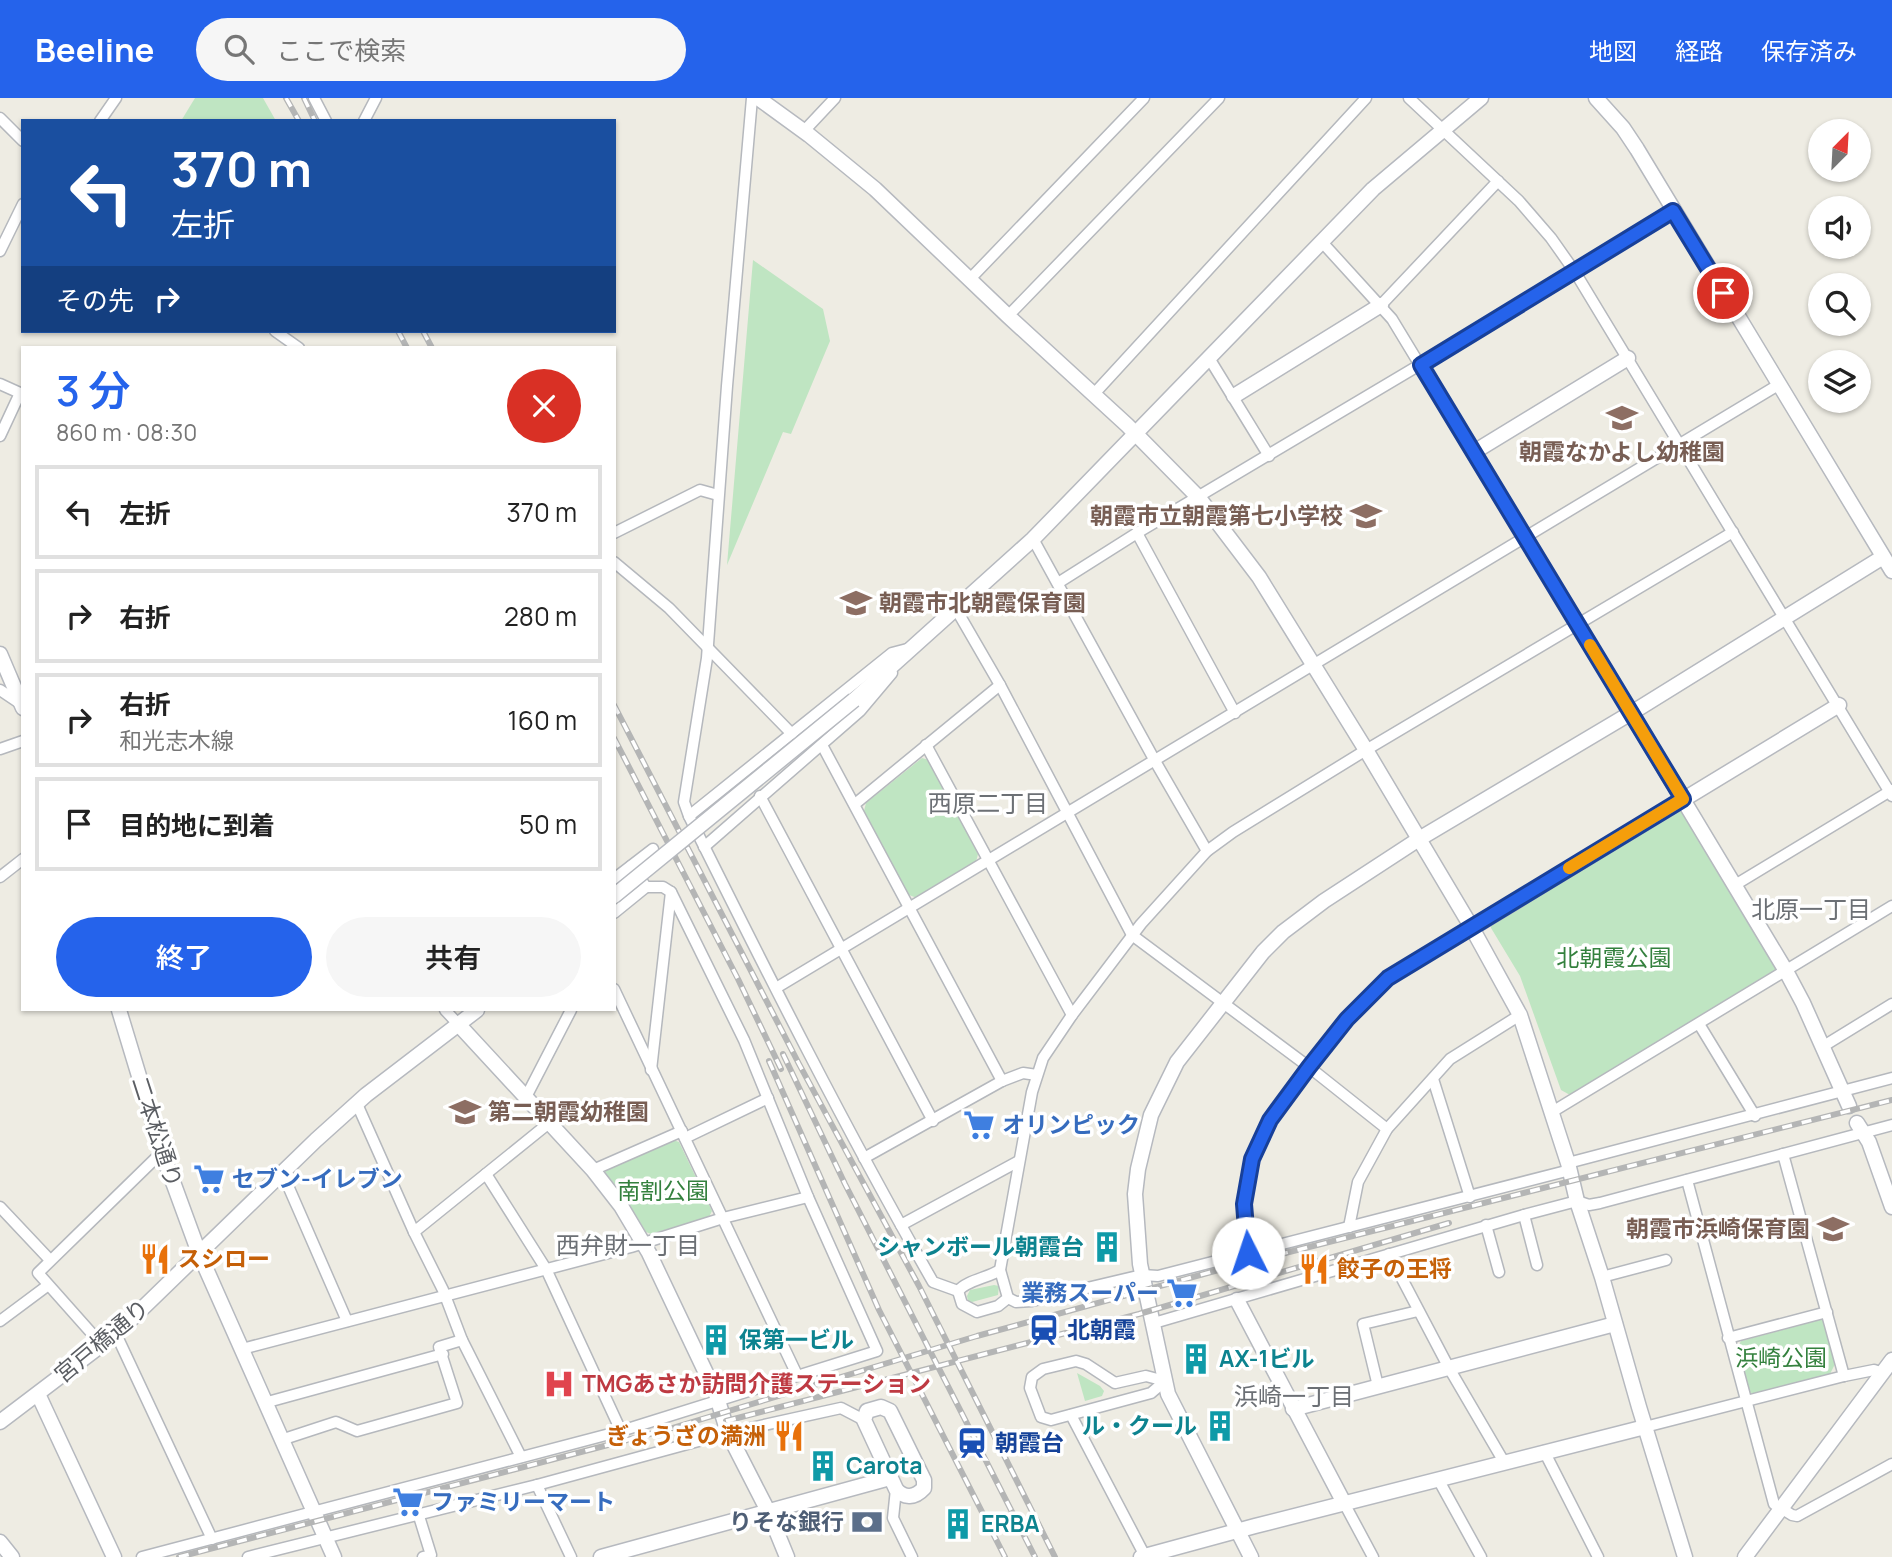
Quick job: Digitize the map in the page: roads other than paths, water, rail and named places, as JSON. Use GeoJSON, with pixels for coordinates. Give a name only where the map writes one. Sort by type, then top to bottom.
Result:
{"type":"FeatureCollection","features":[{"type":"Feature","properties":{"kind":"street"},"geometry":{"type":"LineString","coordinates":[[101,119],[116,98]]}},
{"type":"Feature","properties":{"kind":"street"},"geometry":{"type":"LineString","coordinates":[[314,98],[325,119]]}},
{"type":"Feature","properties":{"kind":"street"},"geometry":{"type":"LineString","coordinates":[[365,119],[376,98]]}},
{"type":"Feature","properties":{"kind":"street"},"geometry":{"type":"LineString","coordinates":[[752,98],[718,495],[708,646],[684,802],[688,816],[776,988],[901,1225],[933,1282],[958,1291]]}},
{"type":"Feature","properties":{"kind":"street"},"geometry":{"type":"LineString","coordinates":[[758,98],[804,131],[875,189],[1137,434],[1199,498],[1259,577],[1366,750],[1472,928],[1520,1015],[1569,1166],[1577,1201],[1602,1276],[1685,1557]]}},
{"type":"Feature","properties":{"kind":"street"},"geometry":{"type":"LineString","coordinates":[[804,131],[835,98]]}},
{"type":"Feature","properties":{"kind":"street"},"geometry":{"type":"LineString","coordinates":[[970,278],[1144,98]]}},
{"type":"Feature","properties":{"kind":"street"},"geometry":{"type":"LineString","coordinates":[[1008,316],[1219,98]]}},
{"type":"Feature","properties":{"kind":"street"},"geometry":{"type":"LineString","coordinates":[[1093,395],[1366,98]]}},
{"type":"Feature","properties":{"kind":"street"},"geometry":{"type":"LineString","coordinates":[[1409,98],[1519,201],[1551,238],[1575,272],[1891,793],[1735,885]]}},
{"type":"Feature","properties":{"kind":"street"},"geometry":{"type":"LineString","coordinates":[[616,894],[853,701],[1033,539],[1373,189],[1481,98]]}},
{"type":"Feature","properties":{"kind":"street"},"geometry":{"type":"LineString","coordinates":[[1596,98],[1623,128],[1892,571]]}},
{"type":"Feature","properties":{"kind":"street"},"geometry":{"type":"LineString","coordinates":[[0,118],[21,139]]}},
{"type":"Feature","properties":{"kind":"street"},"geometry":{"type":"LineString","coordinates":[[1234,396],[1381,305],[1498,181]]}},
{"type":"Feature","properties":{"kind":"street"},"geometry":{"type":"LineString","coordinates":[[0,251],[21,208]]}},
{"type":"Feature","properties":{"kind":"street"},"geometry":{"type":"LineString","coordinates":[[1058,583],[1673,211]]}},
{"type":"Feature","properties":{"kind":"street"},"geometry":{"type":"LineString","coordinates":[[1321,241],[1381,305],[1421,365],[1786,971],[1849,1106]]}},
{"type":"Feature","properties":{"kind":"street"},"geometry":{"type":"LineString","coordinates":[[278,333],[296,346]]}},
{"type":"Feature","properties":{"kind":"street"},"geometry":{"type":"LineString","coordinates":[[1209,358],[1269,456]]}},
{"type":"Feature","properties":{"kind":"street"},"geometry":{"type":"LineString","coordinates":[[1474,452],[1628,358]]}},
{"type":"Feature","properties":{"kind":"street"},"geometry":{"type":"LineString","coordinates":[[0,384],[20,393],[0,436]]}},
{"type":"Feature","properties":{"kind":"street"},"geometry":{"type":"LineString","coordinates":[[776,988],[1778,385]]}},
{"type":"Feature","properties":{"kind":"street"},"geometry":{"type":"LineString","coordinates":[[616,532],[700,490],[718,495]]}},
{"type":"Feature","properties":{"kind":"street"},"geometry":{"type":"LineString","coordinates":[[1008,1298],[1000,1270],[1019,1161],[1037,1074],[1043,1058],[1132,935],[1166,894],[1207,851],[1233,832],[1733,532]]}},
{"type":"Feature","properties":{"kind":"street"},"geometry":{"type":"LineString","coordinates":[[1137,533],[1235,713]]}},
{"type":"Feature","properties":{"kind":"street"},"geometry":{"type":"LineString","coordinates":[[1033,539],[1207,851]]}},
{"type":"Feature","properties":{"kind":"street"},"geometry":{"type":"LineString","coordinates":[[1251,1557],[1173,1407],[1142,1275],[1135,1194],[1143,1142],[1151,1115],[1177,1062],[1249,968],[1283,932],[1324,901],[1419,839],[1631,713],[1883,556]]}},
{"type":"Feature","properties":{"kind":"street"},"geometry":{"type":"LineString","coordinates":[[616,564],[668,607],[792,734]]}},
{"type":"Feature","properties":{"kind":"street"},"geometry":{"type":"LineString","coordinates":[[956,608],[1000,685],[1132,935],[1309,1067],[1387,1129]]}},
{"type":"Feature","properties":{"kind":"street"},"geometry":{"type":"LineString","coordinates":[[688,816],[892,653],[914,647]]}},
{"type":"Feature","properties":{"kind":"street"},"geometry":{"type":"LineString","coordinates":[[704,847],[860,711],[914,647]]}},
{"type":"Feature","properties":{"kind":"street"},"geometry":{"type":"LineString","coordinates":[[0,654],[21,704]]}},
{"type":"Feature","properties":{"kind":"street"},"geometry":{"type":"LineString","coordinates":[[855,804],[1000,685]]}},
{"type":"Feature","properties":{"kind":"street"},"geometry":{"type":"LineString","coordinates":[[0,690],[21,705]]}},
{"type":"Feature","properties":{"kind":"street"},"geometry":{"type":"LineString","coordinates":[[1248,1253],[1244,1204],[1252,1159],[1270,1120],[1347,1019],[1388,978],[1839,705]]}},
{"type":"Feature","properties":{"kind":"street"},"geometry":{"type":"LineString","coordinates":[[0,750],[21,742]]}},
{"type":"Feature","properties":{"kind":"street"},"geometry":{"type":"LineString","coordinates":[[822,745],[1002,1081]]}},
{"type":"Feature","properties":{"kind":"street"},"geometry":{"type":"LineString","coordinates":[[926,745],[1072,1015]]}},
{"type":"Feature","properties":{"kind":"street"},"geometry":{"type":"LineString","coordinates":[[760,796],[933,1121]]}},
{"type":"Feature","properties":{"kind":"street"},"geometry":{"type":"LineString","coordinates":[[616,877],[653,849]]}},
{"type":"Feature","properties":{"kind":"street"},"geometry":{"type":"LineString","coordinates":[[0,877],[21,861]]}},
{"type":"Feature","properties":{"kind":"street"},"geometry":{"type":"LineString","coordinates":[[631,866],[646,887]]}},
{"type":"Feature","properties":{"kind":"street"},"geometry":{"type":"LineString","coordinates":[[142,1557],[621,1431],[877,1351],[808,1197],[744,1040],[671,892],[663,887],[646,887],[616,911]]}},
{"type":"Feature","properties":{"kind":"street"},"geometry":{"type":"LineString","coordinates":[[651,1070],[671,892]]}},
{"type":"Feature","properties":{"kind":"street"},"geometry":{"type":"LineString","coordinates":[[1552,1112],[1892,906]]}},
{"type":"Feature","properties":{"kind":"street"},"geometry":{"type":"LineString","coordinates":[[616,993],[797,1375]]}},
{"type":"Feature","properties":{"kind":"street"},"geometry":{"type":"LineString","coordinates":[[1822,1047],[1892,1004]]}},
{"type":"Feature","properties":{"kind":"street","name":"二本松通り"},"geometry":{"type":"LineString","coordinates":[[119,1011],[162,1152],[200,1253],[334,1557]]}},
{"type":"Feature","properties":{"kind":"street"},"geometry":{"type":"LineString","coordinates":[[446,1011],[593,1170],[644,1242],[719,1400],[728,1433],[769,1513],[787,1557]]}},
{"type":"Feature","properties":{"kind":"street","name":"宮戸橋通り"},"geometry":{"type":"LineString","coordinates":[[0,1422],[116,1334],[282,1172],[357,1104],[476,1011]]}},
{"type":"Feature","properties":{"kind":"street"},"geometry":{"type":"LineString","coordinates":[[526,1097],[570,1011]]}},
{"type":"Feature","properties":{"kind":"street"},"geometry":{"type":"LineString","coordinates":[[1349,1227],[1358,1182],[1387,1129],[1450,1059],[1520,1015]]}},
{"type":"Feature","properties":{"kind":"street"},"geometry":{"type":"LineString","coordinates":[[1699,1024],[1755,1116]]}},
{"type":"Feature","properties":{"kind":"street"},"geometry":{"type":"LineString","coordinates":[[864,1158],[1002,1081],[1023,1073],[1037,1074]]}},
{"type":"Feature","properties":{"kind":"street"},"geometry":{"type":"LineString","coordinates":[[1008,1298],[1017,1302],[1032,1301],[1142,1275],[1158,1276],[1470,1196],[1569,1166],[1892,1078]]}},
{"type":"Feature","properties":{"kind":"street"},"geometry":{"type":"LineString","coordinates":[[1433,1079],[1470,1196]]}},
{"type":"Feature","properties":{"kind":"street"},"geometry":{"type":"LineString","coordinates":[[593,1170],[768,1098]]}},
{"type":"Feature","properties":{"kind":"street"},"geometry":{"type":"LineString","coordinates":[[357,1104],[463,1340],[521,1457]]}},
{"type":"Feature","properties":{"kind":"street"},"geometry":{"type":"LineString","coordinates":[[414,1232],[550,1123]]}},
{"type":"Feature","properties":{"kind":"street"},"geometry":{"type":"LineString","coordinates":[[1154,1323],[1486,1225],[1577,1201],[1589,1205],[1600,1203],[1783,1154],[1859,1127],[1892,1125]]}},
{"type":"Feature","properties":{"kind":"street"},"geometry":{"type":"LineString","coordinates":[[1859,1127],[1869,1142],[1892,1207]]}},
{"type":"Feature","properties":{"kind":"street"},"geometry":{"type":"LineString","coordinates":[[102,1346],[38,1273],[162,1152]]}},
{"type":"Feature","properties":{"kind":"street"},"geometry":{"type":"LineString","coordinates":[[1783,1154],[1844,1376]]}},
{"type":"Feature","properties":{"kind":"street"},"geometry":{"type":"LineString","coordinates":[[901,1225],[1019,1161]]}},
{"type":"Feature","properties":{"kind":"street"},"geometry":{"type":"LineString","coordinates":[[282,1172],[347,1321]]}},
{"type":"Feature","properties":{"kind":"street"},"geometry":{"type":"LineString","coordinates":[[486,1174],[546,1269],[621,1431]]}},
{"type":"Feature","properties":{"kind":"street"},"geometry":{"type":"LineString","coordinates":[[1686,1180],[1774,1504],[1792,1516],[1797,1516],[1892,1464]]}},
{"type":"Feature","properties":{"kind":"street"},"geometry":{"type":"LineString","coordinates":[[242,1349],[808,1197]]}},
{"type":"Feature","properties":{"kind":"street"},"geometry":{"type":"LineString","coordinates":[[0,1206],[50,1260]]}},
{"type":"Feature","properties":{"kind":"street"},"geometry":{"type":"LineString","coordinates":[[1524,1215],[1537,1265]]}},
{"type":"Feature","properties":{"kind":"street"},"geometry":{"type":"LineString","coordinates":[[1486,1225],[1499,1272]]}},
{"type":"Feature","properties":{"kind":"street"},"geometry":{"type":"LineString","coordinates":[[1389,1254],[1449,1368],[1504,1462]]}},
{"type":"Feature","properties":{"kind":"street"},"geometry":{"type":"LineString","coordinates":[[1602,1276],[1665,1260]]}},
{"type":"Feature","properties":{"kind":"street"},"geometry":{"type":"LineString","coordinates":[[958,1291],[961,1287],[1000,1270]]}},
{"type":"Feature","properties":{"kind":"street"},"geometry":{"type":"LineString","coordinates":[[0,1321],[47,1286]]}},
{"type":"Feature","properties":{"kind":"street"},"geometry":{"type":"LineString","coordinates":[[958,1291],[962,1304],[977,1312],[998,1306],[1008,1298]]}},
{"type":"Feature","properties":{"kind":"street"},"geometry":{"type":"LineString","coordinates":[[1237,1300],[1373,1557]]}},
{"type":"Feature","properties":{"kind":"street"},"geometry":{"type":"LineString","coordinates":[[1378,1386],[1363,1324],[1418,1311]]}},
{"type":"Feature","properties":{"kind":"street"},"geometry":{"type":"LineString","coordinates":[[1728,1338],[1827,1312]]}},
{"type":"Feature","properties":{"kind":"street"},"geometry":{"type":"LineString","coordinates":[[1293,1409],[1615,1324]]}},
{"type":"Feature","properties":{"kind":"street"},"geometry":{"type":"LineString","coordinates":[[116,1334],[212,1539]]}},
{"type":"Feature","properties":{"kind":"street"},"geometry":{"type":"LineString","coordinates":[[281,1440],[336,1422],[357,1431],[457,1403],[439,1347],[463,1340]]}},
{"type":"Feature","properties":{"kind":"street"},"geometry":{"type":"LineString","coordinates":[[264,1403],[443,1354]]}},
{"type":"Feature","properties":{"kind":"street"},"geometry":{"type":"LineString","coordinates":[[1745,1557],[1892,1360]]}},
{"type":"Feature","properties":{"kind":"street"},"geometry":{"type":"LineString","coordinates":[[1072,1361],[1081,1361],[1115,1383],[1146,1376],[1165,1381],[1151,1393],[1051,1420],[1041,1417],[1030,1388],[1035,1373],[1072,1361]]}},
{"type":"Feature","properties":{"kind":"street"},"geometry":{"type":"LineString","coordinates":[[1071,1415],[1143,1556],[1844,1376],[1874,1370],[1883,1373]]}},
{"type":"Feature","properties":{"kind":"street"},"geometry":{"type":"LineString","coordinates":[[1109,1405],[1115,1397],[1115,1383]]}},
{"type":"Feature","properties":{"kind":"street"},"geometry":{"type":"LineString","coordinates":[[38,1394],[114,1557]]}},
{"type":"Feature","properties":{"kind":"street"},"geometry":{"type":"LineString","coordinates":[[876,1407],[890,1411],[924,1480],[924,1488],[910,1497],[905,1496],[893,1484],[864,1420],[864,1413],[876,1407]]}},
{"type":"Feature","properties":{"kind":"street"},"geometry":{"type":"LineString","coordinates":[[248,1557],[537,1485],[728,1433],[841,1408],[864,1420]]}},
{"type":"Feature","properties":{"kind":"street"},"geometry":{"type":"LineString","coordinates":[[1544,1451],[1598,1557]]}},
{"type":"Feature","properties":{"kind":"street"},"geometry":{"type":"LineString","coordinates":[[1438,1479],[1481,1557]]}},
{"type":"Feature","properties":{"kind":"street"},"geometry":{"type":"LineString","coordinates":[[601,1557],[893,1484]]}},
{"type":"Feature","properties":{"kind":"street"},"geometry":{"type":"LineString","coordinates":[[893,1484],[893,1518],[912,1557]]}},
{"type":"Feature","properties":{"kind":"street"},"geometry":{"type":"LineString","coordinates":[[537,1485],[571,1557]]}},
{"type":"Feature","properties":{"kind":"street"},"geometry":{"type":"LineString","coordinates":[[418,1513],[431,1555],[423,1557]]}},
{"type":"Feature","properties":{"kind":"street"},"geometry":{"type":"LineString","coordinates":[[0,1542],[12,1557]]}},
{"type":"Feature","properties":{"kind":"railway"},"geometry":{"type":"LineString","coordinates":[[286,98],[298,119]]}},
{"type":"Feature","properties":{"kind":"railway"},"geometry":{"type":"LineString","coordinates":[[304,98],[314,119]]}},
{"type":"Feature","properties":{"kind":"railway"},"geometry":{"type":"LineString","coordinates":[[399,333],[406,346]]}},
{"type":"Feature","properties":{"kind":"railway"},"geometry":{"type":"LineString","coordinates":[[424,333],[431,346]]}},
{"type":"Feature","properties":{"kind":"railway"},"geometry":{"type":"LineString","coordinates":[[616,709],[799,1064],[919,1286],[1055,1557]]}},
{"type":"Feature","properties":{"kind":"railway"},"geometry":{"type":"LineString","coordinates":[[616,742],[738,979],[781,1069]]}},
{"type":"Feature","properties":{"kind":"railway"},"geometry":{"type":"LineString","coordinates":[[783,1054],[845,1184],[1035,1557]]}},
{"type":"Feature","properties":{"kind":"railway"},"geometry":{"type":"LineString","coordinates":[[769,1061],[879,1310],[1005,1557]]}},
{"type":"Feature","properties":{"kind":"railway"},"geometry":{"type":"LineString","coordinates":[[179,1557],[669,1429],[977,1336],[1222,1269],[1892,1100]]}},
{"type":"Feature","properties":{"kind":"railway"},"geometry":{"type":"LineString","coordinates":[[726,1421],[1139,1314],[1449,1223]]}},
{"type":"Feature","properties":{"kind":"place","name":"朝霞なかよし幼稚園"},"geometry":{"type":"Point","coordinates":[1622,418]}},
{"type":"Feature","properties":{"kind":"place","name":"朝霞市立朝霞第七小学校"},"geometry":{"type":"Point","coordinates":[1366,516]}},
{"type":"Feature","properties":{"kind":"place","name":"朝霞市北朝霞保育園"},"geometry":{"type":"Point","coordinates":[856,603]}},
{"type":"Feature","properties":{"kind":"place","name":"第二朝霞幼稚園"},"geometry":{"type":"Point","coordinates":[465,1112]}},
{"type":"Feature","properties":{"kind":"place","name":"オリンピック"},"geometry":{"type":"Point","coordinates":[979,1125]}},
{"type":"Feature","properties":{"kind":"place","name":"セブン-イレブン"},"geometry":{"type":"Point","coordinates":[209,1179]}},
{"type":"Feature","properties":{"kind":"place","name":"朝霞市浜崎保育園"},"geometry":{"type":"Point","coordinates":[1833,1229]}},
{"type":"Feature","properties":{"kind":"place","name":"シャンボール朝霞台"},"geometry":{"type":"Point","coordinates":[1107,1247]}},
{"type":"Feature","properties":{"kind":"place","name":"スシロー"},"geometry":{"type":"Point","coordinates":[155,1259]}},
{"type":"Feature","properties":{"kind":"place","name":"餃子の王将"},"geometry":{"type":"Point","coordinates":[1314,1269]}},
{"type":"Feature","properties":{"kind":"place","name":"業務スーパー"},"geometry":{"type":"Point","coordinates":[1182,1293]}},
{"type":"Feature","properties":{"kind":"place","name":"北朝霞"},"geometry":{"type":"Point","coordinates":[1044,1330]}},
{"type":"Feature","properties":{"kind":"place","name":"保第一ビル"},"geometry":{"type":"Point","coordinates":[716,1340]}},
{"type":"Feature","properties":{"kind":"place","name":"AX-1ビル"},"geometry":{"type":"Point","coordinates":[1196,1359]}},
{"type":"Feature","properties":{"kind":"place","name":"TMGあさか訪問介護ステーション"},"geometry":{"type":"Point","coordinates":[559,1384]}},
{"type":"Feature","properties":{"kind":"place","name":"ル・クール"},"geometry":{"type":"Point","coordinates":[1220,1426]}},
{"type":"Feature","properties":{"kind":"place","name":"ぎょうざの満洲"},"geometry":{"type":"Point","coordinates":[789,1436]}},
{"type":"Feature","properties":{"kind":"place","name":"朝霞台"},"geometry":{"type":"Point","coordinates":[972,1443]}},
{"type":"Feature","properties":{"kind":"place","name":"Carota"},"geometry":{"type":"Point","coordinates":[823,1466]}},
{"type":"Feature","properties":{"kind":"place","name":"ファミリーマート"},"geometry":{"type":"Point","coordinates":[408,1502]}},
{"type":"Feature","properties":{"kind":"place","name":"りそな銀行"},"geometry":{"type":"Point","coordinates":[867,1522]}},
{"type":"Feature","properties":{"kind":"place","name":"ERBA"},"geometry":{"type":"Point","coordinates":[958,1524]}},
{"type":"Feature","properties":{"kind":"district","name":"西原二丁目"},"geometry":{"type":"Point","coordinates":[988,804]}},
{"type":"Feature","properties":{"kind":"district","name":"北原一丁目"},"geometry":{"type":"Point","coordinates":[1811,910]}},
{"type":"Feature","properties":{"kind":"district","name":"西弁財一丁目"},"geometry":{"type":"Point","coordinates":[628,1246]}},
{"type":"Feature","properties":{"kind":"district","name":"浜崎一丁目"},"geometry":{"type":"Point","coordinates":[1294,1397]}},
{"type":"Feature","properties":{"kind":"park label","name":"北朝霞公園"},"geometry":{"type":"Point","coordinates":[1614,958]}},
{"type":"Feature","properties":{"kind":"park label","name":"南割公園"},"geometry":{"type":"Point","coordinates":[663,1191]}},
{"type":"Feature","properties":{"kind":"park label","name":"浜崎公園"},"geometry":{"type":"Point","coordinates":[1781,1358]}}]}
